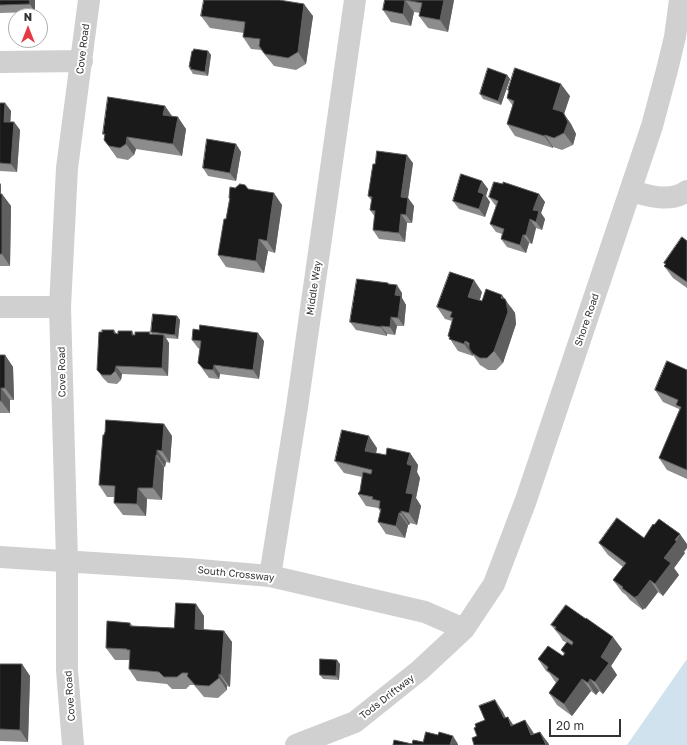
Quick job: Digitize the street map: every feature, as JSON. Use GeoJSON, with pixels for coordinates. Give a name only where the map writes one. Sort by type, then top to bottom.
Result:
{"type":"FeatureCollection","features":[{"type":"Feature","properties":{"kind":"street","name":"Cove Road"},"geometry":{"type":"LineString","coordinates":[[73,745],[67,670],[67,561],[60,307],[67,168],[89,0]]}},
{"type":"Feature","properties":{"kind":"street","name":"Middle Way"},"geometry":{"type":"LineString","coordinates":[[270,576],[297,407],[355,0]]}},
{"type":"Feature","properties":{"kind":"street","name":"Shore Road"},"geometry":{"type":"LineString","coordinates":[[464,628],[494,584],[526,500],[631,191],[668,70],[681,41],[680,0]]}},
{"type":"Feature","properties":{"kind":"street"},"geometry":{"type":"LineString","coordinates":[[0,62],[82,61]]}},
{"type":"Feature","properties":{"kind":"street"},"geometry":{"type":"LineString","coordinates":[[631,191],[665,198],[682,195],[687,191]]}},
{"type":"Feature","properties":{"kind":"street"},"geometry":{"type":"LineString","coordinates":[[0,307],[60,307]]}},
{"type":"Feature","properties":{"kind":"street","name":"South Crossway"},"geometry":{"type":"LineString","coordinates":[[0,557],[270,576],[425,612],[464,628]]}},
{"type":"Feature","properties":{"kind":"street","name":"Tods Driftway"},"geometry":{"type":"LineString","coordinates":[[296,745],[355,722],[420,670],[464,628]]}},
{"type":"Feature","properties":{"kind":"water"},"geometry":{"type":"Polygon","coordinates":[[[687,659],[687,745],[627,745],[687,659]]]}},
{"type":"Feature","properties":{"kind":"building"},"geometry":{"type":"Polygon","coordinates":[[[0,0],[29,0],[30,4],[0,5],[0,0]]]}},
{"type":"Feature","properties":{"kind":"building"},"geometry":{"type":"Polygon","coordinates":[[[204,0],[279,0],[304,4],[298,52],[288,58],[265,54],[259,46],[260,39],[243,37],[245,22],[201,16],[204,0]]]}},
{"type":"Feature","properties":{"kind":"building"},"geometry":{"type":"Polygon","coordinates":[[[385,0],[405,0],[403,14],[383,10],[385,0]]]}},
{"type":"Feature","properties":{"kind":"building"},"geometry":{"type":"Polygon","coordinates":[[[405,0],[444,0],[440,20],[419,16],[422,3],[405,0]]]}},
{"type":"Feature","properties":{"kind":"building"},"geometry":{"type":"Polygon","coordinates":[[[194,49],[208,51],[205,72],[190,69],[191,67],[189,67],[192,51],[194,49]]]}},
{"type":"Feature","properties":{"kind":"building"},"geometry":{"type":"Polygon","coordinates":[[[488,68],[507,75],[498,101],[480,94],[488,68]]]}},
{"type":"Feature","properties":{"kind":"building"},"geometry":{"type":"Polygon","coordinates":[[[515,68],[561,84],[553,109],[563,112],[568,122],[564,133],[554,138],[507,124],[514,101],[507,98],[508,90],[515,68]]]}},
{"type":"Feature","properties":{"kind":"building"},"geometry":{"type":"Polygon","coordinates":[[[108,97],[165,106],[163,115],[178,117],[173,144],[127,137],[126,144],[120,148],[109,146],[104,140],[105,134],[103,134],[108,97]]]}},
{"type":"Feature","properties":{"kind":"building"},"geometry":{"type":"Polygon","coordinates":[[[0,103],[5,103],[4,122],[14,122],[11,164],[0,163],[0,103]]]}},
{"type":"Feature","properties":{"kind":"building"},"geometry":{"type":"Polygon","coordinates":[[[207,139],[236,144],[230,173],[203,168],[207,139]]]}},
{"type":"Feature","properties":{"kind":"building"},"geometry":{"type":"Polygon","coordinates":[[[377,151],[407,155],[401,197],[408,198],[406,215],[401,214],[399,233],[373,230],[375,211],[370,210],[372,197],[368,196],[373,164],[375,164],[377,151]]]}},
{"type":"Feature","properties":{"kind":"building"},"geometry":{"type":"Polygon","coordinates":[[[461,174],[482,181],[478,192],[484,194],[479,209],[453,201],[461,174]]]}},
{"type":"Feature","properties":{"kind":"building"},"geometry":{"type":"Polygon","coordinates":[[[494,182],[503,184],[503,182],[539,194],[533,210],[539,211],[536,222],[530,219],[526,235],[523,235],[520,245],[501,239],[504,229],[490,224],[498,201],[489,197],[494,182]]]}},
{"type":"Feature","properties":{"kind":"building"},"geometry":{"type":"Polygon","coordinates":[[[240,184],[245,185],[248,189],[274,193],[267,241],[259,239],[256,261],[218,255],[224,219],[226,219],[230,198],[230,187],[235,188],[240,184]]]}},
{"type":"Feature","properties":{"kind":"building"},"geometry":{"type":"Polygon","coordinates":[[[0,194],[2,194],[2,254],[0,254],[0,194]]]}},
{"type":"Feature","properties":{"kind":"building"},"geometry":{"type":"Polygon","coordinates":[[[682,237],[687,241],[687,282],[664,266],[666,264],[664,263],[682,237]]]}},
{"type":"Feature","properties":{"kind":"building"},"geometry":{"type":"Polygon","coordinates":[[[450,272],[474,280],[468,297],[482,301],[486,289],[502,295],[501,298],[505,299],[506,301],[508,312],[494,351],[487,358],[480,358],[472,353],[469,348],[469,343],[465,341],[464,344],[449,339],[450,337],[448,336],[453,318],[450,317],[452,312],[437,307],[450,272]]]}},
{"type":"Feature","properties":{"kind":"building"},"geometry":{"type":"Polygon","coordinates":[[[357,279],[397,285],[395,295],[401,296],[398,318],[391,317],[390,327],[350,322],[357,279]]]}},
{"type":"Feature","properties":{"kind":"building"},"geometry":{"type":"Polygon","coordinates":[[[153,314],[177,316],[175,335],[151,332],[153,314]]]}},
{"type":"Feature","properties":{"kind":"building"},"geometry":{"type":"Polygon","coordinates":[[[200,325],[258,333],[253,370],[214,365],[213,370],[204,369],[198,363],[201,341],[192,340],[193,329],[199,330],[200,325]]]}},
{"type":"Feature","properties":{"kind":"building"},"geometry":{"type":"Polygon","coordinates":[[[102,330],[114,330],[114,333],[118,334],[118,331],[132,331],[132,335],[135,335],[135,332],[150,332],[149,334],[164,335],[162,368],[116,366],[115,371],[111,375],[102,375],[97,370],[99,332],[102,332],[102,330]]]}},
{"type":"Feature","properties":{"kind":"building"},"geometry":{"type":"Polygon","coordinates":[[[0,355],[5,355],[5,388],[1,388],[1,401],[0,401],[0,355]]]}},
{"type":"Feature","properties":{"kind":"building"},"geometry":{"type":"Polygon","coordinates":[[[667,361],[687,370],[687,470],[659,458],[681,407],[676,405],[678,400],[655,390],[667,361]]]}},
{"type":"Feature","properties":{"kind":"building"},"geometry":{"type":"Polygon","coordinates":[[[106,420],[164,424],[162,451],[157,450],[156,455],[153,488],[138,488],[137,504],[114,503],[115,486],[99,485],[103,435],[105,432],[106,420]]]}},
{"type":"Feature","properties":{"kind":"building"},"geometry":{"type":"Polygon","coordinates":[[[342,430],[369,436],[365,451],[386,455],[387,448],[410,453],[407,464],[412,466],[406,493],[413,494],[409,513],[401,511],[401,513],[399,513],[396,526],[378,522],[381,509],[379,508],[380,501],[372,499],[373,497],[358,494],[360,491],[363,472],[371,474],[372,470],[335,461],[342,430]]]}},
{"type":"Feature","properties":{"kind":"building"},"geometry":{"type":"Polygon","coordinates":[[[617,518],[644,538],[653,524],[654,525],[659,519],[680,534],[675,540],[677,541],[664,558],[671,563],[655,584],[650,580],[635,598],[613,580],[626,563],[599,543],[617,518]]]}},
{"type":"Feature","properties":{"kind":"building"},"geometry":{"type":"Polygon","coordinates":[[[176,603],[196,604],[195,629],[224,631],[221,675],[219,674],[219,678],[209,686],[195,685],[187,676],[188,673],[182,673],[177,677],[164,677],[159,672],[129,669],[130,650],[106,648],[107,621],[130,623],[130,626],[174,628],[176,603]]]}},
{"type":"Feature","properties":{"kind":"building"},"geometry":{"type":"Polygon","coordinates":[[[566,605],[613,637],[601,657],[609,663],[595,682],[590,679],[588,683],[582,679],[564,704],[549,693],[559,679],[547,670],[548,667],[538,659],[548,646],[563,656],[565,653],[561,650],[567,642],[572,645],[573,642],[555,629],[556,627],[551,625],[566,605]]]}},
{"type":"Feature","properties":{"kind":"building"},"geometry":{"type":"Polygon","coordinates":[[[320,659],[337,660],[336,676],[320,675],[320,659]]]}},
{"type":"Feature","properties":{"kind":"building"},"geometry":{"type":"Polygon","coordinates":[[[0,664],[22,664],[20,730],[0,729],[0,664]]]}},
{"type":"Feature","properties":{"kind":"building"},"geometry":{"type":"Polygon","coordinates":[[[495,700],[504,718],[508,717],[511,726],[525,720],[531,735],[540,732],[546,745],[474,745],[472,738],[477,736],[474,728],[476,727],[475,724],[485,720],[479,706],[495,700]]]}},
{"type":"Feature","properties":{"kind":"building"},"geometry":{"type":"Polygon","coordinates":[[[426,732],[438,735],[439,732],[453,736],[450,745],[393,745],[394,740],[412,744],[413,740],[423,742],[426,732]]]}}]}
